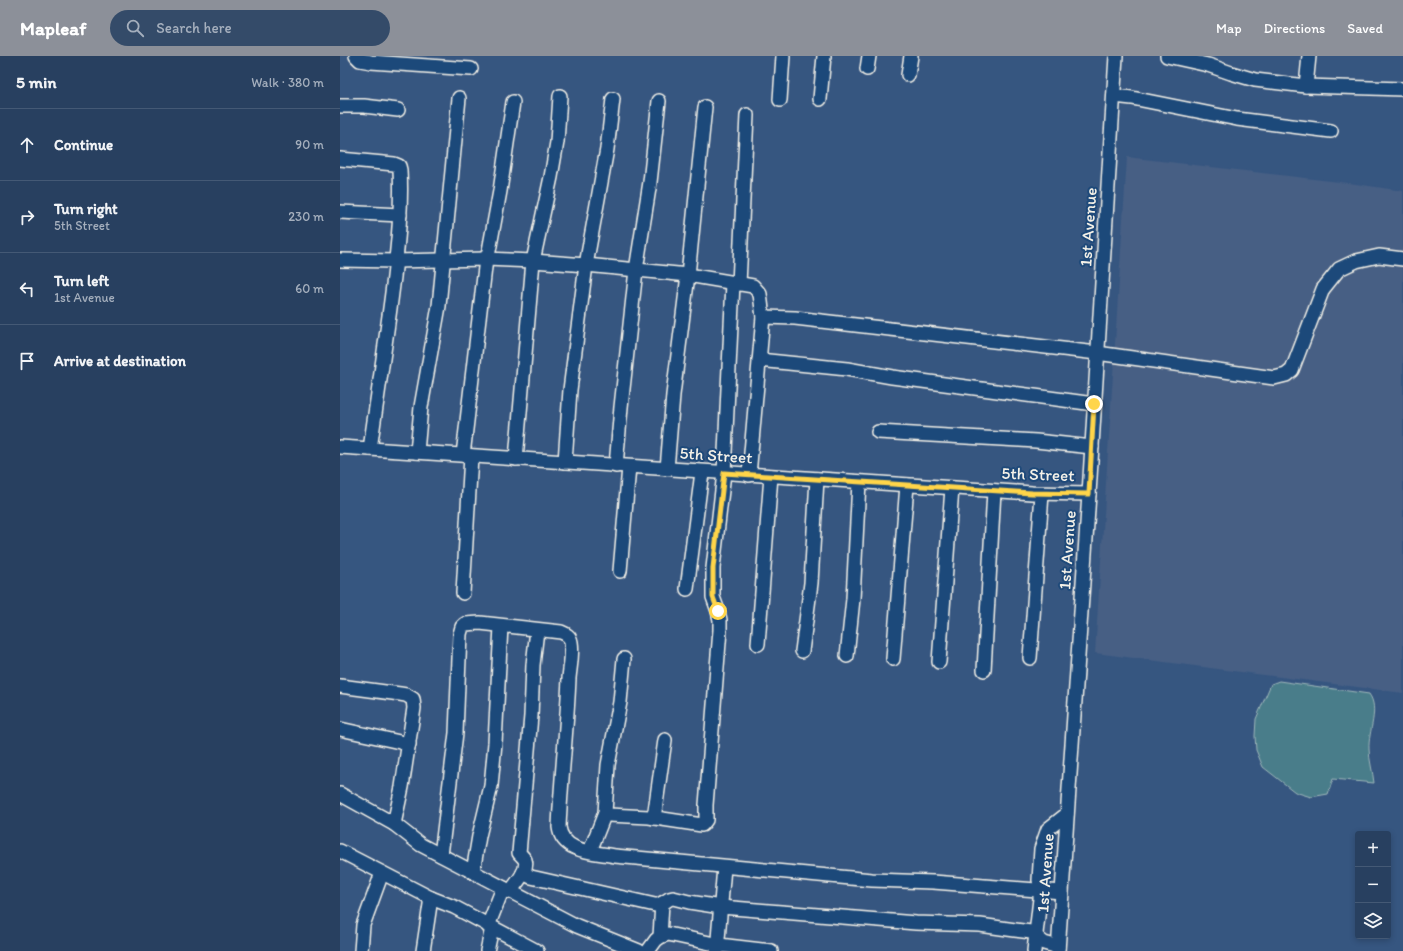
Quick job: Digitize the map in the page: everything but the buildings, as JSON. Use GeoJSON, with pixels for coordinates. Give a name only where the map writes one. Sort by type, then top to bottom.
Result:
{"type":"FeatureCollection","features":[{"type":"Feature","properties":{"kind":"street"},"geometry":{"type":"LineString","coordinates":[[356,56],[360,60],[371,62],[438,62],[471,70]]}},
{"type":"Feature","properties":{"kind":"street"},"geometry":{"type":"LineString","coordinates":[[780,100],[783,56]]}},
{"type":"Feature","properties":{"kind":"street"},"geometry":{"type":"LineString","coordinates":[[820,99],[824,56]]}},
{"type":"Feature","properties":{"kind":"street"},"geometry":{"type":"LineString","coordinates":[[867,69],[868,56]]}},
{"type":"Feature","properties":{"kind":"street"},"geometry":{"type":"LineString","coordinates":[[908,75],[911,56]]}},
{"type":"Feature","properties":{"kind":"street","name":"1st Avenue"},"geometry":{"type":"LineString","coordinates":[[1058,949],[1089,494],[1116,56]]}},
{"type":"Feature","properties":{"kind":"street"},"geometry":{"type":"LineString","coordinates":[[1167,56],[1208,65],[1255,80],[1306,86],[1403,89]]}},
{"type":"Feature","properties":{"kind":"street"},"geometry":{"type":"LineString","coordinates":[[1306,86],[1309,56]]}},
{"type":"Feature","properties":{"kind":"street"},"geometry":{"type":"LineString","coordinates":[[516,459],[533,261],[557,142],[560,96]]}},
{"type":"Feature","properties":{"kind":"street"},"geometry":{"type":"LineString","coordinates":[[1114,96],[1132,98],[1237,119],[1331,131]]}},
{"type":"Feature","properties":{"kind":"street"},"geometry":{"type":"LineString","coordinates":[[417,452],[421,407],[439,306],[459,98]]}},
{"type":"Feature","properties":{"kind":"street"},"geometry":{"type":"LineString","coordinates":[[565,462],[570,390],[586,264],[607,149],[612,99]]}},
{"type":"Feature","properties":{"kind":"street"},"geometry":{"type":"LineString","coordinates":[[620,571],[623,466],[621,407],[636,270],[650,182],[660,101]]}},
{"type":"Feature","properties":{"kind":"street"},"geometry":{"type":"LineString","coordinates":[[462,594],[467,456],[467,412],[478,333],[486,258],[489,251],[500,191],[513,102]]}},
{"type":"Feature","properties":{"kind":"street"},"geometry":{"type":"LineString","coordinates":[[340,106],[364,106],[398,110]]}},
{"type":"Feature","properties":{"kind":"street"},"geometry":{"type":"LineString","coordinates":[[667,469],[673,395],[688,275],[705,107]]}},
{"type":"Feature","properties":{"kind":"street"},"geometry":{"type":"LineString","coordinates":[[605,813],[609,815],[654,818],[700,825],[704,824],[706,820],[720,625],[718,611],[713,597],[713,568],[724,473],[747,115]]}},
{"type":"Feature","properties":{"kind":"street"},"geometry":{"type":"LineString","coordinates":[[340,159],[391,163],[400,168],[400,215],[395,262],[389,318],[370,449]]}},
{"type":"Feature","properties":{"kind":"street"},"geometry":{"type":"LineString","coordinates":[[340,212],[400,215]]}},
{"type":"Feature","properties":{"kind":"street"},"geometry":{"type":"LineString","coordinates":[[763,317],[803,319],[1097,353],[1274,378],[1280,377],[1292,370],[1323,289],[1340,270],[1356,261],[1379,256],[1403,259]]}},
{"type":"Feature","properties":{"kind":"street"},"geometry":{"type":"LineString","coordinates":[[340,260],[395,262],[486,258],[586,264],[688,275],[753,286],[760,294],[763,317],[749,475]]}},
{"type":"Feature","properties":{"kind":"street"},"geometry":{"type":"LineString","coordinates":[[759,360],[847,369],[892,377],[1094,404]]}},
{"type":"Feature","properties":{"kind":"street"},"geometry":{"type":"LineString","coordinates":[[878,432],[1036,441],[1092,447]]}},
{"type":"Feature","properties":{"kind":"street","name":"5th Street"},"geometry":{"type":"LineString","coordinates":[[340,448],[1042,494],[1089,494]]}},
{"type":"Feature","properties":{"kind":"street"},"geometry":{"type":"LineString","coordinates":[[687,589],[702,472]]}},
{"type":"Feature","properties":{"kind":"street"},"geometry":{"type":"LineString","coordinates":[[758,644],[771,476]]}},
{"type":"Feature","properties":{"kind":"street"},"geometry":{"type":"LineString","coordinates":[[802,650],[811,583],[817,479]]}},
{"type":"Feature","properties":{"kind":"street"},"geometry":{"type":"LineString","coordinates":[[847,656],[853,599],[859,482]]}},
{"type":"Feature","properties":{"kind":"street"},"geometry":{"type":"LineString","coordinates":[[893,659],[907,485]]}},
{"type":"Feature","properties":{"kind":"street"},"geometry":{"type":"LineString","coordinates":[[939,662],[952,488]]}},
{"type":"Feature","properties":{"kind":"street"},"geometry":{"type":"LineString","coordinates":[[984,670],[994,491]]}},
{"type":"Feature","properties":{"kind":"street"},"geometry":{"type":"LineString","coordinates":[[1030,658],[1042,494]]}},
{"type":"Feature","properties":{"kind":"street"},"geometry":{"type":"LineString","coordinates":[[441,855],[456,733],[461,630],[466,624],[480,623],[561,632],[570,638],[568,710],[559,827],[560,835],[563,840],[577,849],[615,856],[724,867],[872,880],[933,882],[1062,892]]}},
{"type":"Feature","properties":{"kind":"street"},"geometry":{"type":"LineString","coordinates":[[473,872],[479,836],[491,786],[496,735],[501,626]]}},
{"type":"Feature","properties":{"kind":"street"},"geometry":{"type":"LineString","coordinates":[[487,951],[490,927],[506,890],[525,870],[525,861],[519,853],[537,630]]}},
{"type":"Feature","properties":{"kind":"street"},"geometry":{"type":"LineString","coordinates":[[590,851],[605,813],[608,765],[620,702],[624,659]]}},
{"type":"Feature","properties":{"kind":"street"},"geometry":{"type":"LineString","coordinates":[[340,686],[406,695],[413,699],[414,708],[409,744],[394,824]]}},
{"type":"Feature","properties":{"kind":"street"},"geometry":{"type":"LineString","coordinates":[[340,729],[409,744]]}},
{"type":"Feature","properties":{"kind":"street"},"geometry":{"type":"LineString","coordinates":[[654,818],[665,740]]}},
{"type":"Feature","properties":{"kind":"street"},"geometry":{"type":"LineString","coordinates":[[340,794],[394,824],[421,845],[506,890],[577,926],[639,951]]}},
{"type":"Feature","properties":{"kind":"street"},"geometry":{"type":"LineString","coordinates":[[1034,951],[1041,890],[1039,880],[1041,849],[1048,830],[1067,814]]}},
{"type":"Feature","properties":{"kind":"street"},"geometry":{"type":"LineString","coordinates":[[340,851],[431,898],[454,906],[490,927],[537,951]]}},
{"type":"Feature","properties":{"kind":"street"},"geometry":{"type":"LineString","coordinates":[[718,948],[724,867]]}},
{"type":"Feature","properties":{"kind":"street"},"geometry":{"type":"LineString","coordinates":[[361,951],[363,925],[382,873]]}},
{"type":"Feature","properties":{"kind":"street"},"geometry":{"type":"LineString","coordinates":[[523,873],[531,877],[655,905],[673,898],[721,907],[916,923],[980,925],[1031,932],[1044,942],[1058,949]]}},
{"type":"Feature","properties":{"kind":"street"},"geometry":{"type":"LineString","coordinates":[[423,951],[431,898]]}},
{"type":"Feature","properties":{"kind":"street"},"geometry":{"type":"LineString","coordinates":[[660,937],[662,903]]}},
{"type":"Feature","properties":{"kind":"street"},"geometry":{"type":"LineString","coordinates":[[648,951],[660,937],[668,934],[718,948],[771,951]]}},
{"type":"Feature","properties":{"kind":"shaded area"},"geometry":{"type":"Polygon","coordinates":[[[1127,157],[1356,184],[1403,191],[1403,693],[1095,653],[1127,157]]]}},
{"type":"Feature","properties":{"kind":"green space"},"geometry":{"type":"Polygon","coordinates":[[[1279,681],[1369,694],[1374,706],[1369,749],[1374,783],[1333,779],[1328,794],[1311,797],[1295,792],[1263,767],[1256,750],[1256,719],[1271,684],[1279,681]]]}},
{"type":"Feature","properties":{"kind":"route"},"geometry":{"type":"LineString","coordinates":[[718,611],[713,597],[713,568],[724,473],[1032,493],[1089,494],[1094,404]]}}]}
